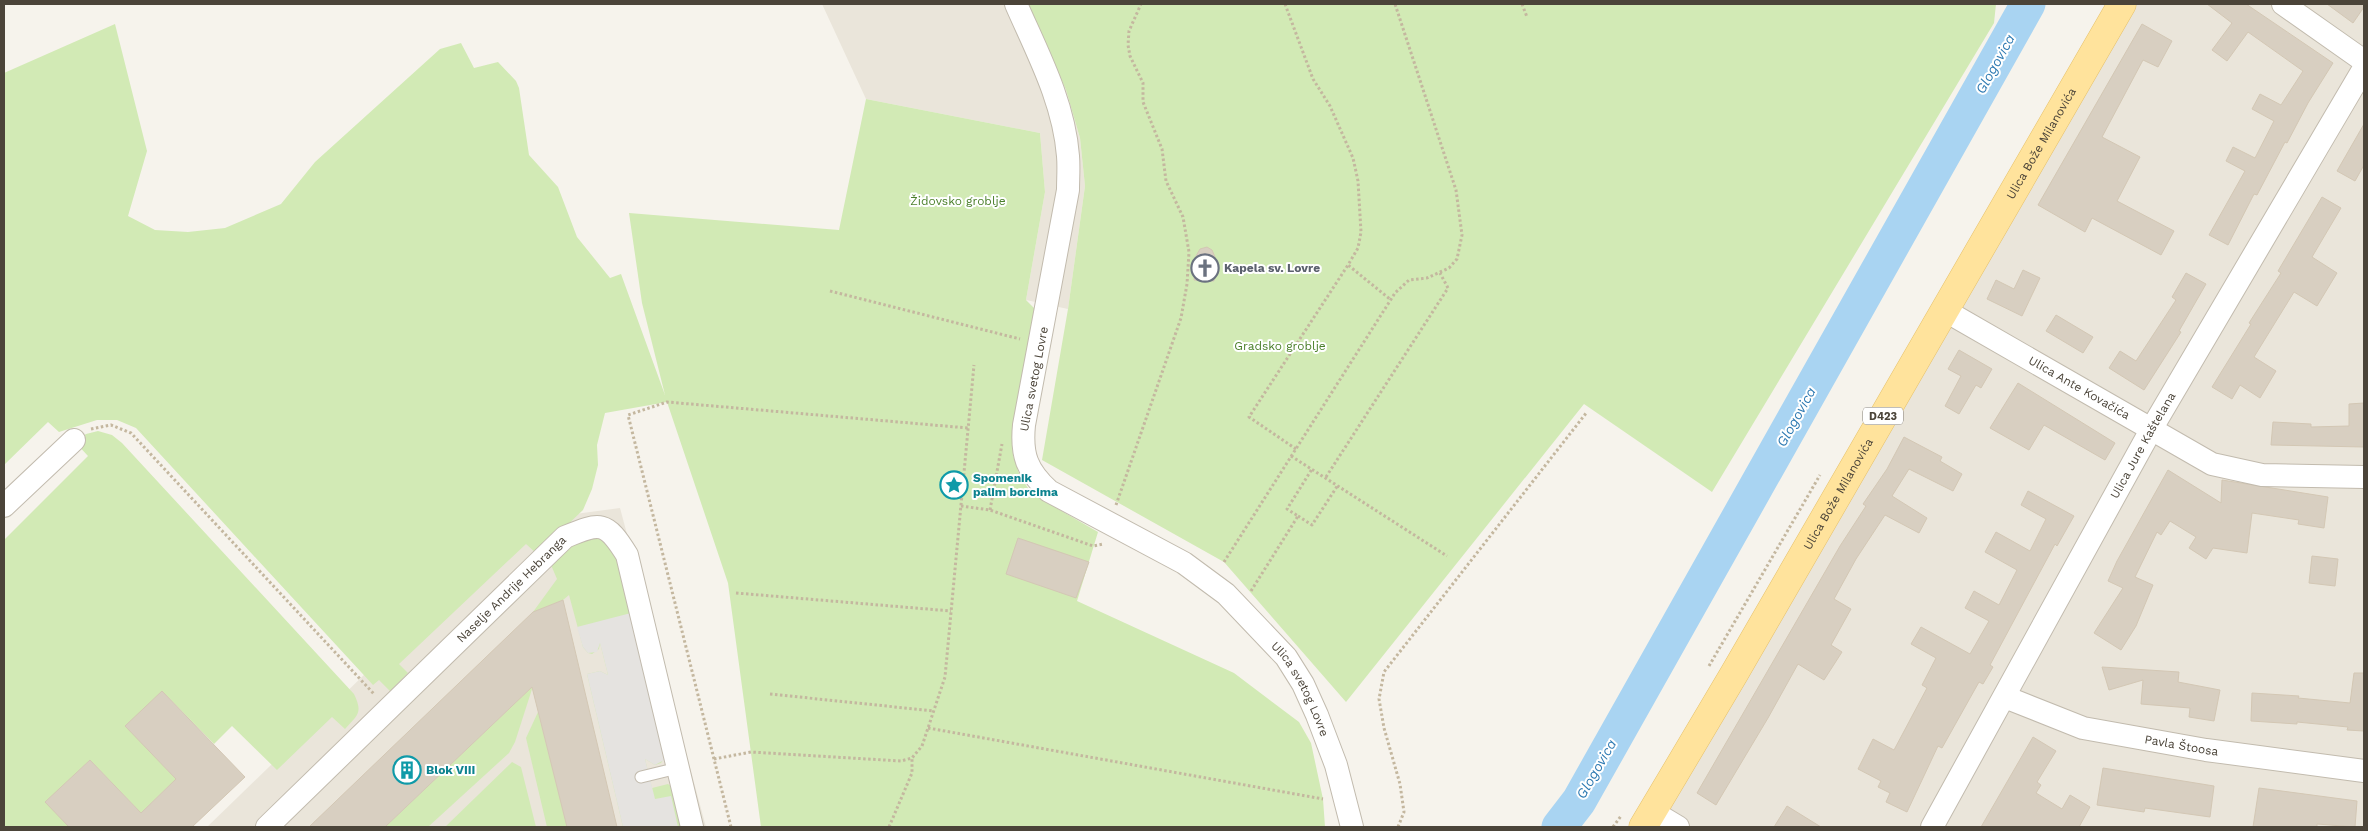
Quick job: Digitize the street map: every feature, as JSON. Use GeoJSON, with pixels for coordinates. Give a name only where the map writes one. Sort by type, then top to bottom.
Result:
{"type":"FeatureCollection","features":[{"type":"Feature","properties":{"kind":"main road","name":"Ulica Bože Milanovića"},"geometry":{"type":"LineString","coordinates":[[1648,819],[2122,4]]}},
{"type":"Feature","properties":{"kind":"street","name":"Ulica svetog Lovre"},"geometry":{"type":"LineString","coordinates":[[1016,4],[1046,72],[1063,123],[1068,156],[1068,190],[1022,444],[1028,465],[1035,478],[1049,491],[1184,563],[1226,594],[1286,657],[1303,684],[1318,715],[1336,765],[1352,827]]}},
{"type":"Feature","properties":{"kind":"street"},"geometry":{"type":"LineString","coordinates":[[2283,4],[2364,61]]}},
{"type":"Feature","properties":{"kind":"street","name":"Ulica Jure Kaštelana"},"geometry":{"type":"LineString","coordinates":[[1932,827],[2152,428],[2364,68]]}},
{"type":"Feature","properties":{"kind":"street","name":"Ulica Ante Kovačića"},"geometry":{"type":"LineString","coordinates":[[1944,310],[2212,464],[2262,475],[2364,477]]}},
{"type":"Feature","properties":{"kind":"street"},"geometry":{"type":"LineString","coordinates":[[4,506],[74,440]]}},
{"type":"Feature","properties":{"kind":"street","name":"Naselje Andrije Hebranga"},"geometry":{"type":"LineString","coordinates":[[267,827],[565,537],[589,527],[603,528],[614,534],[627,555],[692,827]]}},
{"type":"Feature","properties":{"kind":"street","name":"Pavla Štoosa"},"geometry":{"type":"LineString","coordinates":[[2004,697],[2083,728],[2206,750],[2364,771]]}},
{"type":"Feature","properties":{"kind":"street"},"geometry":{"type":"LineString","coordinates":[[1648,819],[1678,827]]}},
{"type":"Feature","properties":{"kind":"lane"},"geometry":{"type":"LineString","coordinates":[[641,776],[678,768]]}},
{"type":"Feature","properties":{"kind":"path"},"geometry":{"type":"LineString","coordinates":[[961,506],[990,510],[1093,546],[1102,545],[1181,318],[1187,284],[1189,252],[1183,216],[1166,181],[1162,150],[1143,102],[1143,83],[1130,56],[1129,31],[1141,4]]}},
{"type":"Feature","properties":{"kind":"path"},"geometry":{"type":"LineString","coordinates":[[1286,4],[1313,79],[1330,106],[1353,158],[1358,181],[1361,232],[1358,248],[1348,265],[1249,417],[1296,449]]}},
{"type":"Feature","properties":{"kind":"path"},"geometry":{"type":"LineString","coordinates":[[1224,562],[1403,284],[1409,280],[1440,273],[1457,259],[1462,235],[1459,205],[1454,184],[1395,4]]}},
{"type":"Feature","properties":{"kind":"path"},"geometry":{"type":"LineString","coordinates":[[1522,4],[1527,17]]}},
{"type":"Feature","properties":{"kind":"path"},"geometry":{"type":"LineString","coordinates":[[1348,265],[1391,300]]}},
{"type":"Feature","properties":{"kind":"path"},"geometry":{"type":"LineString","coordinates":[[1326,477],[1448,288],[1440,273]]}},
{"type":"Feature","properties":{"kind":"path"},"geometry":{"type":"LineString","coordinates":[[830,291],[1020,339]]}},
{"type":"Feature","properties":{"kind":"path"},"geometry":{"type":"LineString","coordinates":[[714,759],[751,752],[901,761],[912,758],[922,746],[945,677],[974,365]]}},
{"type":"Feature","properties":{"kind":"path"},"geometry":{"type":"LineString","coordinates":[[731,827],[628,415],[667,402],[968,428]]}},
{"type":"Feature","properties":{"kind":"path"},"geometry":{"type":"LineString","coordinates":[[1398,827],[1404,812],[1400,784],[1378,699],[1384,672],[1587,412]]}},
{"type":"Feature","properties":{"kind":"path"},"geometry":{"type":"LineString","coordinates":[[74,440],[94,427],[111,425],[131,433],[388,710]]}},
{"type":"Feature","properties":{"kind":"path"},"geometry":{"type":"LineString","coordinates":[[1291,456],[1447,556]]}},
{"type":"Feature","properties":{"kind":"path"},"geometry":{"type":"LineString","coordinates":[[1312,469],[1287,509],[1312,525],[1338,485]]}},
{"type":"Feature","properties":{"kind":"path"},"geometry":{"type":"LineString","coordinates":[[1251,592],[1298,516]]}},
{"type":"Feature","properties":{"kind":"path"},"geometry":{"type":"LineString","coordinates":[[736,593],[951,611]]}},
{"type":"Feature","properties":{"kind":"path"},"geometry":{"type":"LineString","coordinates":[[770,694],[934,711]]}},
{"type":"Feature","properties":{"kind":"path"},"geometry":{"type":"LineString","coordinates":[[928,728],[1323,800]]}},
{"type":"Feature","properties":{"kind":"path"},"geometry":{"type":"LineString","coordinates":[[889,827],[912,773],[912,758]]}},
{"type":"Feature","properties":{"kind":"shaded area"},"geometry":{"type":"Polygon","coordinates":[[[822,4],[1028,4],[1066,90],[1080,138],[1085,186],[1068,309],[1026,300],[1045,192],[1040,133],[866,99],[822,4]]]}},
{"type":"Feature","properties":{"kind":"shaded area"},"geometry":{"type":"Polygon","coordinates":[[[2134,4],[2364,4],[2364,827],[1652,827],[2134,4]]]}},
{"type":"Feature","properties":{"kind":"shaded area"},"geometry":{"type":"Polygon","coordinates":[[[620,508],[706,827],[207,827],[523,521],[620,508]]]}},
{"type":"Feature","properties":{"kind":"shaded area"},"geometry":{"type":"Polygon","coordinates":[[[631,613],[666,759],[655,765],[645,759],[655,799],[671,796],[678,827],[623,827],[587,674],[600,671],[608,675],[600,643],[597,652],[588,653],[583,647],[577,627],[631,613]]]}},
{"type":"Feature","properties":{"kind":"green space","name":"Gradsko groblje"},"geometry":{"type":"Polygon","coordinates":[[[1028,4],[1996,4],[1994,23],[1712,492],[1584,404],[1346,702],[1224,562],[1042,460],[1068,309],[1085,186],[1080,138],[1066,90],[1028,4]]]}},
{"type":"Feature","properties":{"kind":"green space","name":"Židovsko groblje"},"geometry":{"type":"Polygon","coordinates":[[[115,24],[147,151],[128,216],[155,230],[188,232],[225,228],[281,204],[315,162],[440,49],[461,43],[474,68],[498,62],[516,81],[519,88],[529,155],[558,187],[577,237],[610,278],[621,274],[665,395],[642,303],[629,213],[839,230],[866,99],[1040,133],[1045,192],[1026,300],[1035,309],[1012,433],[1013,455],[1020,476],[1032,494],[1098,532],[1077,601],[1234,673],[1299,722],[1311,743],[1323,799],[1325,827],[761,827],[728,583],[667,402],[605,413],[597,445],[598,465],[592,489],[583,510],[537,554],[526,544],[399,664],[408,673],[390,691],[379,680],[373,685],[136,428],[117,420],[97,420],[59,432],[48,422],[4,465],[4,73],[115,24]]]}},
{"type":"Feature","properties":{"kind":"green space"},"geometry":{"type":"Polygon","coordinates":[[[98,431],[112,435],[122,443],[354,694],[359,710],[345,729],[332,717],[277,770],[232,726],[214,744],[162,691],[126,726],[176,779],[141,813],[90,760],[46,802],[69,827],[4,827],[4,540],[88,456],[75,442],[86,434],[98,431]]]}},
{"type":"Feature","properties":{"kind":"green space"},"geometry":{"type":"Polygon","coordinates":[[[595,537],[607,542],[615,551],[667,754],[661,763],[655,765],[645,759],[652,788],[668,784],[672,787],[685,827],[623,827],[587,674],[600,671],[608,675],[600,643],[599,649],[592,654],[588,653],[583,647],[569,595],[563,600],[533,612],[557,579],[551,565],[573,544],[595,537]]]}},
{"type":"Feature","properties":{"kind":"green space"},"geometry":{"type":"Polygon","coordinates":[[[533,686],[515,742],[509,753],[428,827],[385,827],[533,686]]]}},
{"type":"Feature","properties":{"kind":"green space"},"geometry":{"type":"Polygon","coordinates":[[[538,712],[567,827],[547,827],[526,738],[538,712]]]}},
{"type":"Feature","properties":{"kind":"green space"},"geometry":{"type":"Polygon","coordinates":[[[512,762],[521,767],[536,827],[445,827],[512,762]]]}},
{"type":"Feature","properties":{"kind":"building"},"geometry":{"type":"Polygon","coordinates":[[[2207,4],[2246,4],[2333,63],[2308,103],[2287,143],[2285,142],[2257,195],[2254,194],[2228,245],[2209,235],[2245,171],[2226,161],[2233,147],[2255,158],[2274,121],[2252,109],[2260,94],[2281,105],[2303,71],[2248,32],[2227,61],[2212,50],[2232,23],[2207,4]]]}},
{"type":"Feature","properties":{"kind":"building"},"geometry":{"type":"Polygon","coordinates":[[[2327,4],[2364,4],[2364,7],[2353,23],[2327,4]]]}},
{"type":"Feature","properties":{"kind":"building"},"geometry":{"type":"Polygon","coordinates":[[[2142,24],[2172,41],[2158,67],[2143,60],[2102,137],[2140,157],[2117,201],[2174,231],[2161,255],[2092,218],[2085,232],[2038,205],[2142,24]]]}},
{"type":"Feature","properties":{"kind":"building"},"geometry":{"type":"Polygon","coordinates":[[[2364,124],[2364,165],[2355,181],[2337,171],[2364,124]]]}},
{"type":"Feature","properties":{"kind":"building"},"geometry":{"type":"Polygon","coordinates":[[[2322,197],[2341,208],[2312,257],[2337,273],[2317,306],[2294,292],[2254,357],[2276,371],[2260,398],[2240,385],[2232,399],[2212,387],[2281,273],[2278,271],[2322,197]]]}},
{"type":"Feature","properties":{"kind":"building","name":"Kapela sv. Lovre"},"geometry":{"type":"Polygon","coordinates":[[[1207,247],[1212,250],[1215,257],[1214,281],[1194,280],[1196,256],[1200,249],[1207,247]]]}},
{"type":"Feature","properties":{"kind":"building"},"geometry":{"type":"Polygon","coordinates":[[[2023,270],[2040,278],[2022,316],[1987,299],[1996,280],[2014,289],[2023,270]]]}},
{"type":"Feature","properties":{"kind":"building"},"geometry":{"type":"Polygon","coordinates":[[[2186,273],[2206,284],[2179,331],[2181,332],[2144,390],[2109,368],[2120,351],[2136,361],[2176,300],[2172,297],[2186,273]]]}},
{"type":"Feature","properties":{"kind":"building"},"geometry":{"type":"Polygon","coordinates":[[[2056,315],[2093,337],[2083,353],[2046,331],[2056,315]]]}},
{"type":"Feature","properties":{"kind":"building"},"geometry":{"type":"Polygon","coordinates":[[[1959,350],[1992,369],[1981,388],[1976,385],[1959,414],[1945,406],[1961,376],[1948,369],[1959,350]]]}},
{"type":"Feature","properties":{"kind":"building"},"geometry":{"type":"Polygon","coordinates":[[[2018,383],[2115,443],[2105,460],[2044,425],[2029,450],[1990,428],[2018,383]]]}},
{"type":"Feature","properties":{"kind":"building"},"geometry":{"type":"Polygon","coordinates":[[[2364,403],[2364,447],[2271,445],[2273,422],[2311,424],[2311,427],[2349,426],[2349,404],[2364,403]]]}},
{"type":"Feature","properties":{"kind":"building"},"geometry":{"type":"Polygon","coordinates":[[[1904,437],[1942,457],[1940,461],[1962,474],[1953,491],[1909,469],[1892,496],[1927,518],[1919,533],[1885,515],[1856,559],[1834,599],[1851,609],[1831,645],[1842,652],[1824,680],[1798,664],[1716,805],[1697,793],[1840,546],[1866,506],[1863,504],[1887,469],[1904,437]]]}},
{"type":"Feature","properties":{"kind":"building"},"geometry":{"type":"Polygon","coordinates":[[[2168,470],[2221,503],[2222,480],[2328,497],[2324,528],[2298,524],[2299,520],[2252,513],[2247,553],[2213,548],[2206,559],[2189,548],[2196,537],[2170,521],[2161,535],[2157,532],[2135,577],[2153,585],[2136,626],[2121,650],[2094,633],[2123,588],[2108,581],[2117,561],[2168,470]]]}},
{"type":"Feature","properties":{"kind":"building"},"geometry":{"type":"Polygon","coordinates":[[[2028,491],[2074,516],[2057,546],[2055,544],[1990,665],[1993,667],[1983,684],[1979,682],[1942,748],[1938,746],[1907,812],[1886,802],[1890,793],[1878,787],[1881,781],[1858,769],[1873,739],[1894,750],[1927,688],[1922,685],[1936,658],[1911,644],[1921,627],[1970,654],[1989,621],[1965,608],[1974,591],[1999,605],[2017,570],[1985,552],[1996,532],[2030,551],[2046,519],[2021,505],[2028,491]]]}},
{"type":"Feature","properties":{"kind":"building"},"geometry":{"type":"Polygon","coordinates":[[[1018,538],[1089,562],[1076,598],[1006,574],[1018,538]]]}},
{"type":"Feature","properties":{"kind":"building"},"geometry":{"type":"Polygon","coordinates":[[[2312,556],[2338,559],[2335,586],[2309,583],[2312,556]]]}},
{"type":"Feature","properties":{"kind":"building","name":"Blok VIII"},"geometry":{"type":"Polygon","coordinates":[[[563,600],[617,827],[567,827],[532,687],[385,827],[309,827],[533,612],[563,600]]]}},
{"type":"Feature","properties":{"kind":"building"},"geometry":{"type":"Polygon","coordinates":[[[2102,667],[2179,672],[2178,682],[2220,690],[2214,721],[2189,717],[2190,708],[2141,704],[2143,680],[2109,690],[2102,667]]]}},
{"type":"Feature","properties":{"kind":"building"},"geometry":{"type":"Polygon","coordinates":[[[2354,673],[2364,673],[2364,731],[2347,730],[2348,727],[2297,722],[2297,724],[2251,721],[2252,693],[2299,696],[2298,698],[2350,703],[2354,673]]]}},
{"type":"Feature","properties":{"kind":"building"},"geometry":{"type":"Polygon","coordinates":[[[162,691],[245,777],[192,827],[69,827],[45,802],[90,760],[141,813],[176,779],[125,726],[162,691]]]}},
{"type":"Feature","properties":{"kind":"building"},"geometry":{"type":"Polygon","coordinates":[[[2033,737],[2056,751],[2037,782],[2041,785],[2036,793],[2062,809],[2070,795],[2090,807],[2079,827],[1981,827],[2033,737]]]}},
{"type":"Feature","properties":{"kind":"building"},"geometry":{"type":"Polygon","coordinates":[[[2103,768],[2214,786],[2210,817],[2145,808],[2144,812],[2097,805],[2103,768]]]}},
{"type":"Feature","properties":{"kind":"building"},"geometry":{"type":"Polygon","coordinates":[[[2259,788],[2357,801],[2355,827],[2317,824],[2317,827],[2253,827],[2259,788]]]}},
{"type":"Feature","properties":{"kind":"building"},"geometry":{"type":"Polygon","coordinates":[[[1787,806],[1821,827],[1774,827],[1787,806]]]}},
{"type":"Feature","properties":{"kind":"waterway","name":"Glogovica"},"geometry":{"type":"LineString","coordinates":[[1559,827],[1579,801],[2028,4]]}},
{"type":"Feature","properties":{"kind":"place","name":"Kapela sv. Lovre"},"geometry":{"type":"Point","coordinates":[1205,268]}},
{"type":"Feature","properties":{"kind":"place","name":"Spomenik palim borcima"},"geometry":{"type":"Point","coordinates":[954,485]}},
{"type":"Feature","properties":{"kind":"place","name":"Blok VIII"},"geometry":{"type":"Point","coordinates":[407,770]}}]}
